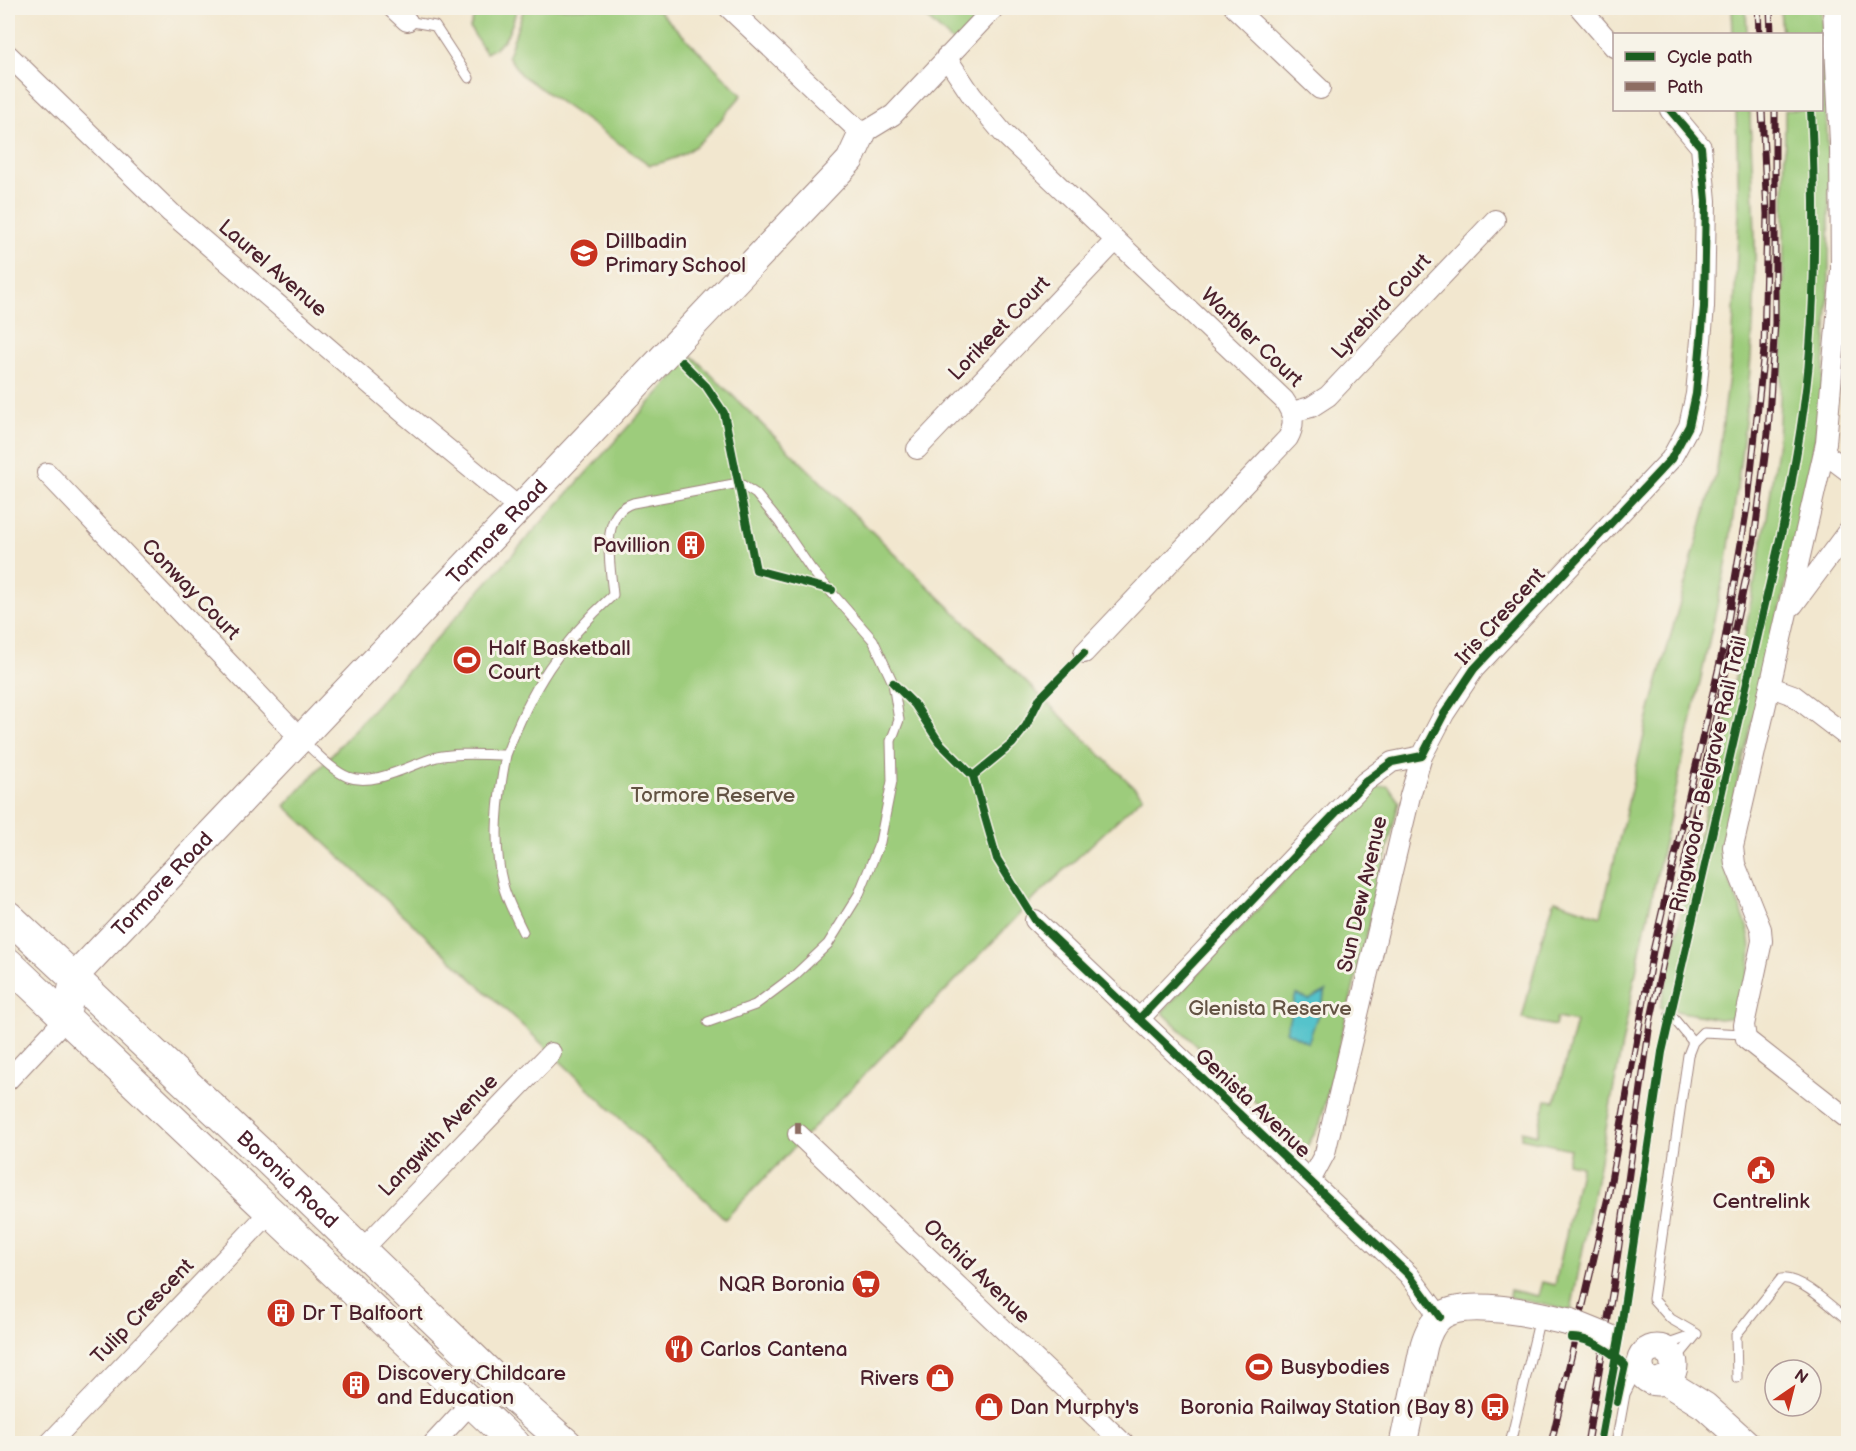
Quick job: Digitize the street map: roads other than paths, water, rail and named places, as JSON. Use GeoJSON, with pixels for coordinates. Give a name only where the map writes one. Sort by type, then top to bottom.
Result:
{"type":"FeatureCollection","features":[{"type":"Feature","properties":{"kind":"main road","name":"Boronia Road"},"geometry":{"type":"LineString","coordinates":[[8,916],[518,1401],[567,1443]]}},
{"type":"Feature","properties":{"kind":"main road","name":"Boronia Road"},"geometry":{"type":"LineString","coordinates":[[8,963],[514,1443]]}},
{"type":"Feature","properties":{"kind":"street"},"geometry":{"type":"LineString","coordinates":[[729,8],[862,134],[893,115],[994,8]]}},
{"type":"Feature","properties":{"kind":"street"},"geometry":{"type":"LineString","coordinates":[[1234,8],[1320,89]]}},
{"type":"Feature","properties":{"kind":"street"},"geometry":{"type":"LineString","coordinates":[[1580,8],[1613,46]]}},
{"type":"Feature","properties":{"kind":"street"},"geometry":{"type":"LineString","coordinates":[[1833,8],[1840,142],[1841,270],[1836,346],[1824,453],[1733,847],[1735,864],[1757,918],[1762,940],[1744,1034],[1751,1044],[1848,1119]]}},
{"type":"Feature","properties":{"kind":"street","name":"Laurel Avenue"},"geometry":{"type":"LineString","coordinates":[[8,55],[171,213],[406,415],[518,507]]}},
{"type":"Feature","properties":{"kind":"street","name":"Warbler Court"},"geometry":{"type":"LineString","coordinates":[[940,64],[972,96],[1003,133],[1284,400],[1292,412],[1293,427],[1288,438],[1084,653]]}},
{"type":"Feature","properties":{"kind":"street","name":"Iris Crescent"},"geometry":{"type":"LineString","coordinates":[[1422,756],[1444,714],[1474,669],[1671,459],[1689,426],[1696,394],[1704,307],[1706,201],[1701,147],[1671,111]]}},
{"type":"Feature","properties":{"kind":"street","name":"Tormore Road"},"geometry":{"type":"LineString","coordinates":[[74,977],[850,160],[862,134]]}},
{"type":"Feature","properties":{"kind":"street","name":"Lyrebird Court"},"geometry":{"type":"LineString","coordinates":[[1292,412],[1311,407],[1328,396],[1495,220]]}},
{"type":"Feature","properties":{"kind":"street","name":"Lorikeet Court"},"geometry":{"type":"LineString","coordinates":[[917,448],[1116,240]]}},
{"type":"Feature","properties":{"kind":"street"},"geometry":{"type":"LineString","coordinates":[[1824,453],[1848,471]]}},
{"type":"Feature","properties":{"kind":"street","name":"Conway Court"},"geometry":{"type":"LineString","coordinates":[[47,473],[300,738]]}},
{"type":"Feature","properties":{"kind":"street"},"geometry":{"type":"LineString","coordinates":[[1788,612],[1848,531]]}},
{"type":"Feature","properties":{"kind":"street"},"geometry":{"type":"LineString","coordinates":[[1771,687],[1793,695],[1848,737]]}},
{"type":"Feature","properties":{"kind":"street"},"geometry":{"type":"LineString","coordinates":[[1139,1019],[1365,782],[1392,762],[1422,756]]}},
{"type":"Feature","properties":{"kind":"street","name":"Sun Dew Avenue"},"geometry":{"type":"LineString","coordinates":[[1310,1182],[1325,1153],[1410,796],[1422,756]]}},
{"type":"Feature","properties":{"kind":"street","name":"Genista Avenue"},"geometry":{"type":"LineString","coordinates":[[1035,920],[1409,1275],[1440,1317]]}},
{"type":"Feature","properties":{"kind":"street"},"geometry":{"type":"LineString","coordinates":[[8,1080],[66,1018],[74,977]]}},
{"type":"Feature","properties":{"kind":"street","name":"Langwith Avenue"},"geometry":{"type":"LineString","coordinates":[[361,1251],[551,1053]]}},
{"type":"Feature","properties":{"kind":"street","name":"Orchid Avenue"},"geometry":{"type":"LineString","coordinates":[[798,1134],[1117,1441]]}},
{"type":"Feature","properties":{"kind":"street","name":"Tulip Crescent"},"geometry":{"type":"LineString","coordinates":[[50,1443],[270,1212]]}},
{"type":"Feature","properties":{"kind":"street"},"geometry":{"type":"LineString","coordinates":[[1403,1443],[1428,1332],[1440,1317],[1454,1311],[1482,1309],[1541,1315],[1569,1322],[1611,1339],[1629,1356],[1657,1362],[1747,1443]]}},
{"type":"Feature","properties":{"kind":"street"},"geometry":{"type":"LineString","coordinates":[[433,1443],[471,1403]]}},
{"type":"Feature","properties":{"kind":"lane"},"geometry":{"type":"LineString","coordinates":[[400,14],[435,26],[469,78]]}},
{"type":"Feature","properties":{"kind":"lane"},"geometry":{"type":"LineString","coordinates":[[523,932],[503,886],[499,862],[499,794],[506,755],[521,715],[553,659],[574,633],[613,595],[610,538],[613,521],[624,505],[739,483],[756,494],[779,522],[811,569],[873,640],[893,683],[899,720],[891,741],[892,781],[880,842],[859,894],[828,944],[795,975],[755,1005],[708,1022]]}},
{"type":"Feature","properties":{"kind":"lane"},"geometry":{"type":"LineString","coordinates":[[300,738],[332,766],[348,777],[358,779],[374,778],[446,756],[506,755]]}},
{"type":"Feature","properties":{"kind":"lane"},"geometry":{"type":"LineString","coordinates":[[1670,1014],[1693,1042]]}},
{"type":"Feature","properties":{"kind":"lane"},"geometry":{"type":"LineString","coordinates":[[1697,1334],[1671,1319],[1653,1299],[1688,1055],[1693,1042],[1703,1032],[1744,1034]]}},
{"type":"Feature","properties":{"kind":"lane"},"geometry":{"type":"LineString","coordinates":[[1737,1378],[1736,1335],[1781,1279],[1789,1278],[1800,1283],[1848,1320]]}},
{"type":"Feature","properties":{"kind":"lane"},"geometry":{"type":"LineString","coordinates":[[1510,1443],[1541,1315]]}},
{"type":"Feature","properties":{"kind":"lane"},"geometry":{"type":"LineString","coordinates":[[1616,1443],[1625,1394],[1657,1362],[1697,1334]]}},
{"type":"Feature","properties":{"kind":"lane"},"geometry":{"type":"LineString","coordinates":[[1657,1362],[1697,1334]]}},
{"type":"Feature","properties":{"kind":"water"},"geometry":{"type":"Polygon","coordinates":[[[1326,991],[1308,1043],[1286,1031],[1296,994],[1309,1000],[1326,991]]]}},
{"type":"Feature","properties":{"kind":"railway"},"geometry":{"type":"LineString","coordinates":[[1758,8],[1759,33]]}},
{"type":"Feature","properties":{"kind":"railway"},"geometry":{"type":"LineString","coordinates":[[1770,8],[1771,33]]}},
{"type":"Feature","properties":{"kind":"railway"},"geometry":{"type":"LineString","coordinates":[[1551,1444],[1608,1197],[1653,951],[1724,645],[1748,501],[1764,350],[1767,214],[1762,111]]}},
{"type":"Feature","properties":{"kind":"railway"},"geometry":{"type":"LineString","coordinates":[[1587,1444],[1613,1288],[1650,1023],[1754,540],[1768,433],[1775,323],[1775,111]]}},
{"type":"Feature","properties":{"kind":"place","name":"Dillbadin Primary School"},"geometry":{"type":"Point","coordinates":[584,253]}},
{"type":"Feature","properties":{"kind":"place","name":"Pavillion"},"geometry":{"type":"Point","coordinates":[691,545]}},
{"type":"Feature","properties":{"kind":"place","name":"Half Basketball Court"},"geometry":{"type":"Point","coordinates":[467,660]}},
{"type":"Feature","properties":{"kind":"place","name":"Centrelink"},"geometry":{"type":"Point","coordinates":[1761,1170]}},
{"type":"Feature","properties":{"kind":"place","name":"NQR Boronia"},"geometry":{"type":"Point","coordinates":[866,1284]}},
{"type":"Feature","properties":{"kind":"place","name":"Dr T Balfoort"},"geometry":{"type":"Point","coordinates":[281,1313]}},
{"type":"Feature","properties":{"kind":"place","name":"Carlos Cantena"},"geometry":{"type":"Point","coordinates":[679,1349]}},
{"type":"Feature","properties":{"kind":"place","name":"Busybodies"},"geometry":{"type":"Point","coordinates":[1259,1367]}},
{"type":"Feature","properties":{"kind":"place","name":"Rivers"},"geometry":{"type":"Point","coordinates":[940,1378]}},
{"type":"Feature","properties":{"kind":"place","name":"Discovery Childcare and Education"},"geometry":{"type":"Point","coordinates":[356,1385]}},
{"type":"Feature","properties":{"kind":"place","name":"Dan Murphy's"},"geometry":{"type":"Point","coordinates":[989,1407]}},
{"type":"Feature","properties":{"kind":"place","name":"Boronia Railway Station (Bay 8)"},"geometry":{"type":"Point","coordinates":[1495,1407]}},
{"type":"Feature","properties":{"kind":"park label","name":"Tormore Reserve"},"geometry":{"type":"Point","coordinates":[713,795]}},
{"type":"Feature","properties":{"kind":"park label","name":"Glenista Reserve"},"geometry":{"type":"Point","coordinates":[1270,1008]}}]}
